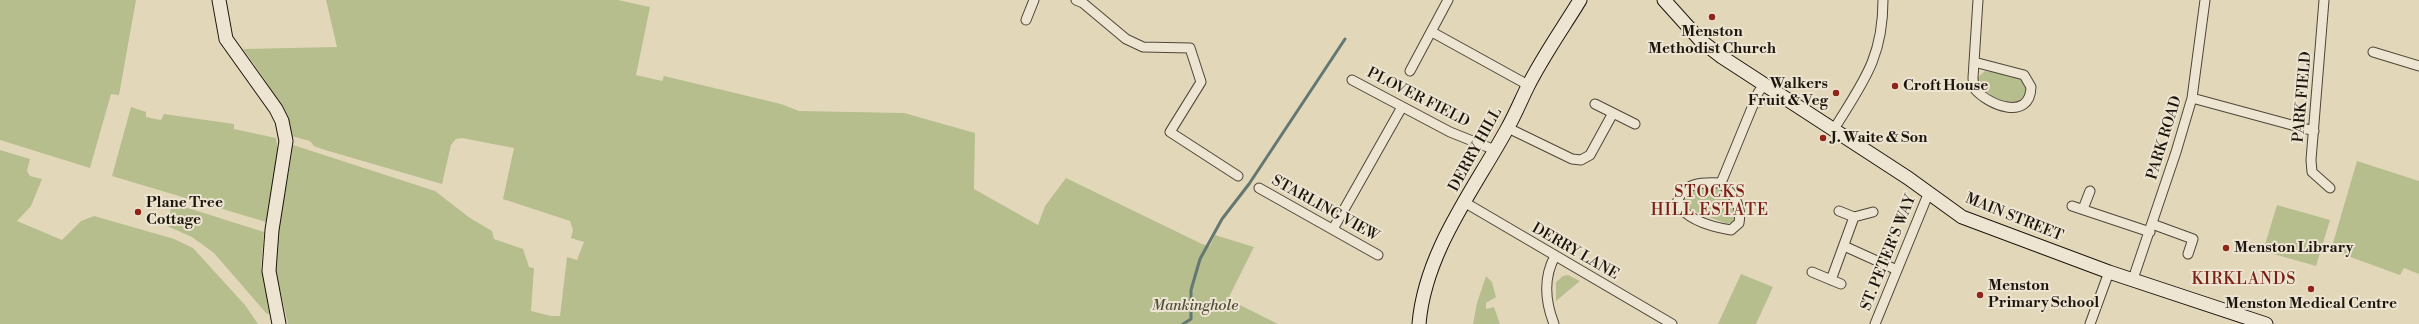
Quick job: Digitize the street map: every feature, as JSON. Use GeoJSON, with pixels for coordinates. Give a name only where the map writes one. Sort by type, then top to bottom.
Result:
{"type":"FeatureCollection","features":[{"type":"Feature","properties":{"kind":"street"},"geometry":{"type":"LineString","coordinates":[[219,0],[226,39],[276,109],[282,121],[286,141],[272,230],[269,264],[272,290],[279,324]]}},
{"type":"Feature","properties":{"kind":"street"},"geometry":{"type":"LineString","coordinates":[[1026,20],[1034,0]]}},
{"type":"Feature","properties":{"kind":"street"},"geometry":{"type":"LineString","coordinates":[[1076,0],[1083,3],[1126,39],[1143,47],[1190,48],[1201,82],[1170,132],[1238,176]]}},
{"type":"Feature","properties":{"kind":"street"},"geometry":{"type":"LineString","coordinates":[[1410,71],[1448,0]]}},
{"type":"Feature","properties":{"kind":"street","name":"DERRY HILL"},"geometry":{"type":"LineString","coordinates":[[1418,324],[1429,273],[1464,202],[1508,128],[1528,85],[1580,0]]}},
{"type":"Feature","properties":{"kind":"street","name":"MAIN STREET"},"geometry":{"type":"LineString","coordinates":[[1664,0],[1701,41],[1929,192],[1962,217],[2109,272],[2266,324]]}},
{"type":"Feature","properties":{"kind":"street"},"geometry":{"type":"LineString","coordinates":[[1834,129],[1869,72],[1877,54],[1883,17],[1883,0]]}},
{"type":"Feature","properties":{"kind":"street"},"geometry":{"type":"LineString","coordinates":[[1974,62],[2024,75],[2031,87],[2028,100],[2020,107],[2006,108],[1977,92],[1974,83],[1974,62],[1978,0]]}},
{"type":"Feature","properties":{"kind":"street","name":"PARK ROAD"},"geometry":{"type":"LineString","coordinates":[[2133,279],[2151,228],[2192,98],[2205,0]]}},
{"type":"Feature","properties":{"kind":"street","name":"PARK FIELD"},"geometry":{"type":"LineString","coordinates":[[2324,0],[2312,172],[2330,188]]}},
{"type":"Feature","properties":{"kind":"street"},"geometry":{"type":"LineString","coordinates":[[1432,32],[1528,85]]}},
{"type":"Feature","properties":{"kind":"street"},"geometry":{"type":"LineString","coordinates":[[2373,52],[2419,66]]}},
{"type":"Feature","properties":{"kind":"street","name":"PLOVER FIELD"},"geometry":{"type":"LineString","coordinates":[[1352,80],[1450,132],[1495,150]]}},
{"type":"Feature","properties":{"kind":"street"},"geometry":{"type":"LineString","coordinates":[[1720,183],[1758,93],[1764,84]]}},
{"type":"Feature","properties":{"kind":"street"},"geometry":{"type":"LineString","coordinates":[[2192,98],[2314,131]]}},
{"type":"Feature","properties":{"kind":"street"},"geometry":{"type":"LineString","coordinates":[[1595,104],[1635,124]]}},
{"type":"Feature","properties":{"kind":"street"},"geometry":{"type":"LineString","coordinates":[[1333,229],[1402,107]]}},
{"type":"Feature","properties":{"kind":"street"},"geometry":{"type":"LineString","coordinates":[[1508,128],[1572,160],[1581,160],[1590,155],[1613,113]]}},
{"type":"Feature","properties":{"kind":"street"},"geometry":{"type":"LineString","coordinates":[[1703,182],[1720,183],[1731,192],[1741,213],[1739,223],[1731,230],[1713,227],[1682,212],[1677,204],[1679,196],[1686,188],[1703,182]]}},
{"type":"Feature","properties":{"kind":"street","name":"STARLING VIEW"},"geometry":{"type":"LineString","coordinates":[[1259,188],[1378,255]]}},
{"type":"Feature","properties":{"kind":"street"},"geometry":{"type":"LineString","coordinates":[[2083,209],[2090,191]]}},
{"type":"Feature","properties":{"kind":"street","name":"ST. PETER'S WAY"},"geometry":{"type":"LineString","coordinates":[[1875,324],[1929,192]]}},
{"type":"Feature","properties":{"kind":"street","name":"DERRY LANE"},"geometry":{"type":"LineString","coordinates":[[1464,202],[1672,324]]}},
{"type":"Feature","properties":{"kind":"street"},"geometry":{"type":"LineString","coordinates":[[2072,206],[2194,239],[2188,254]]}},
{"type":"Feature","properties":{"kind":"street"},"geometry":{"type":"LineString","coordinates":[[1839,211],[1854,218],[1873,212]]}},
{"type":"Feature","properties":{"kind":"street"},"geometry":{"type":"LineString","coordinates":[[1831,280],[1854,218]]}},
{"type":"Feature","properties":{"kind":"street"},"geometry":{"type":"LineString","coordinates":[[1844,246],[1897,270]]}},
{"type":"Feature","properties":{"kind":"street"},"geometry":{"type":"LineString","coordinates":[[1554,324],[1549,311],[1547,282],[1548,268],[1555,256]]}},
{"type":"Feature","properties":{"kind":"street"},"geometry":{"type":"LineString","coordinates":[[1812,272],[1841,284]]}},
{"type":"Feature","properties":{"kind":"street"},"geometry":{"type":"LineString","coordinates":[[2090,324],[2109,272]]}},
{"type":"Feature","properties":{"kind":"green space"},"geometry":{"type":"Polygon","coordinates":[[[0,0],[136,0],[119,95],[111,94],[90,168],[0,140],[0,0]]]}},
{"type":"Feature","properties":{"kind":"green space","name":"Mankinghole"},"geometry":{"type":"Polygon","coordinates":[[[326,0],[618,0],[650,7],[636,75],[662,81],[664,76],[781,104],[799,111],[904,113],[975,133],[974,189],[1038,225],[1045,206],[1066,178],[1202,244],[1210,246],[1215,235],[1254,247],[1228,299],[1278,324],[288,324],[275,268],[277,242],[293,145],[435,191],[470,218],[492,231],[494,239],[523,249],[529,267],[534,268],[531,311],[551,316],[560,316],[567,257],[577,260],[584,242],[571,238],[573,230],[570,221],[503,199],[514,148],[462,138],[456,139],[451,145],[442,184],[325,150],[314,146],[310,141],[291,136],[277,101],[265,80],[243,49],[337,47],[326,0]]]}},
{"type":"Feature","properties":{"kind":"green space"},"geometry":{"type":"Polygon","coordinates":[[[1985,71],[2020,76],[2027,87],[2025,95],[2019,100],[2008,103],[1997,98],[1979,87],[1977,78],[1985,71]]]}},
{"type":"Feature","properties":{"kind":"green space"},"geometry":{"type":"Polygon","coordinates":[[[1767,98],[1777,100],[1758,109],[1761,102],[1767,98]]]}},
{"type":"Feature","properties":{"kind":"green space"},"geometry":{"type":"Polygon","coordinates":[[[131,107],[146,112],[146,117],[161,120],[164,114],[234,124],[234,129],[276,138],[278,153],[266,222],[112,176],[131,107]]]}},
{"type":"Feature","properties":{"kind":"green space"},"geometry":{"type":"Polygon","coordinates":[[[0,150],[30,159],[27,171],[30,176],[42,179],[31,206],[17,221],[62,240],[81,221],[94,216],[174,239],[193,248],[245,305],[258,324],[0,324],[0,150]]]}},
{"type":"Feature","properties":{"kind":"green space"},"geometry":{"type":"Polygon","coordinates":[[[2357,161],[2419,181],[2419,274],[2404,268],[2400,275],[2331,250],[2357,161]]]}},
{"type":"Feature","properties":{"kind":"green space"},"geometry":{"type":"Polygon","coordinates":[[[1712,186],[1722,190],[1729,197],[1737,217],[1734,222],[1727,224],[1686,208],[1684,202],[1687,193],[1696,189],[1712,186]]]}},
{"type":"Feature","properties":{"kind":"green space"},"geometry":{"type":"Polygon","coordinates":[[[172,203],[264,232],[261,267],[272,315],[266,313],[214,253],[192,237],[167,226],[172,203]]]}},
{"type":"Feature","properties":{"kind":"green space"},"geometry":{"type":"Polygon","coordinates":[[[2277,205],[2330,220],[2316,266],[2263,251],[2277,205]]]}},
{"type":"Feature","properties":{"kind":"green space"},"geometry":{"type":"Polygon","coordinates":[[[1741,274],[1773,287],[1756,324],[1718,324],[1741,274]]]}},
{"type":"Feature","properties":{"kind":"green space"},"geometry":{"type":"Polygon","coordinates":[[[1568,275],[1580,281],[1556,301],[1556,282],[1563,276],[1568,275]]]}},
{"type":"Feature","properties":{"kind":"green space"},"geometry":{"type":"Polygon","coordinates":[[[1486,276],[1492,282],[1496,297],[1486,303],[1486,309],[1494,307],[1500,324],[1473,324],[1477,303],[1486,276]]]}},
{"type":"Feature","properties":{"kind":"waterway"},"geometry":{"type":"LineString","coordinates":[[1183,324],[1191,319],[1191,290],[1200,259],[1222,219],[1249,184],[1345,39]]}},
{"type":"Feature","properties":{"kind":"place","name":"Menston Methodist Church"},"geometry":{"type":"Point","coordinates":[1712,17]}},
{"type":"Feature","properties":{"kind":"place","name":"Croft House"},"geometry":{"type":"Point","coordinates":[1895,86]}},
{"type":"Feature","properties":{"kind":"place","name":"Walkers Fruit & Veg"},"geometry":{"type":"Point","coordinates":[1836,93]}},
{"type":"Feature","properties":{"kind":"place","name":"J. Waite & Son"},"geometry":{"type":"Point","coordinates":[1823,138]}},
{"type":"Feature","properties":{"kind":"place","name":"Plane Tree Cottage"},"geometry":{"type":"Point","coordinates":[138,212]}},
{"type":"Feature","properties":{"kind":"place","name":"Menston Library"},"geometry":{"type":"Point","coordinates":[2226,248]}},
{"type":"Feature","properties":{"kind":"place","name":"Menston Medical Centre"},"geometry":{"type":"Point","coordinates":[2311,289]}},
{"type":"Feature","properties":{"kind":"place","name":"Menston Primary School"},"geometry":{"type":"Point","coordinates":[1980,295]}},
{"type":"Feature","properties":{"kind":"district","name":"STOCKS HILL ESTATE"},"geometry":{"type":"Point","coordinates":[1710,202]}},
{"type":"Feature","properties":{"kind":"district","name":"KIRKLANDS"},"geometry":{"type":"Point","coordinates":[2244,280]}}]}
